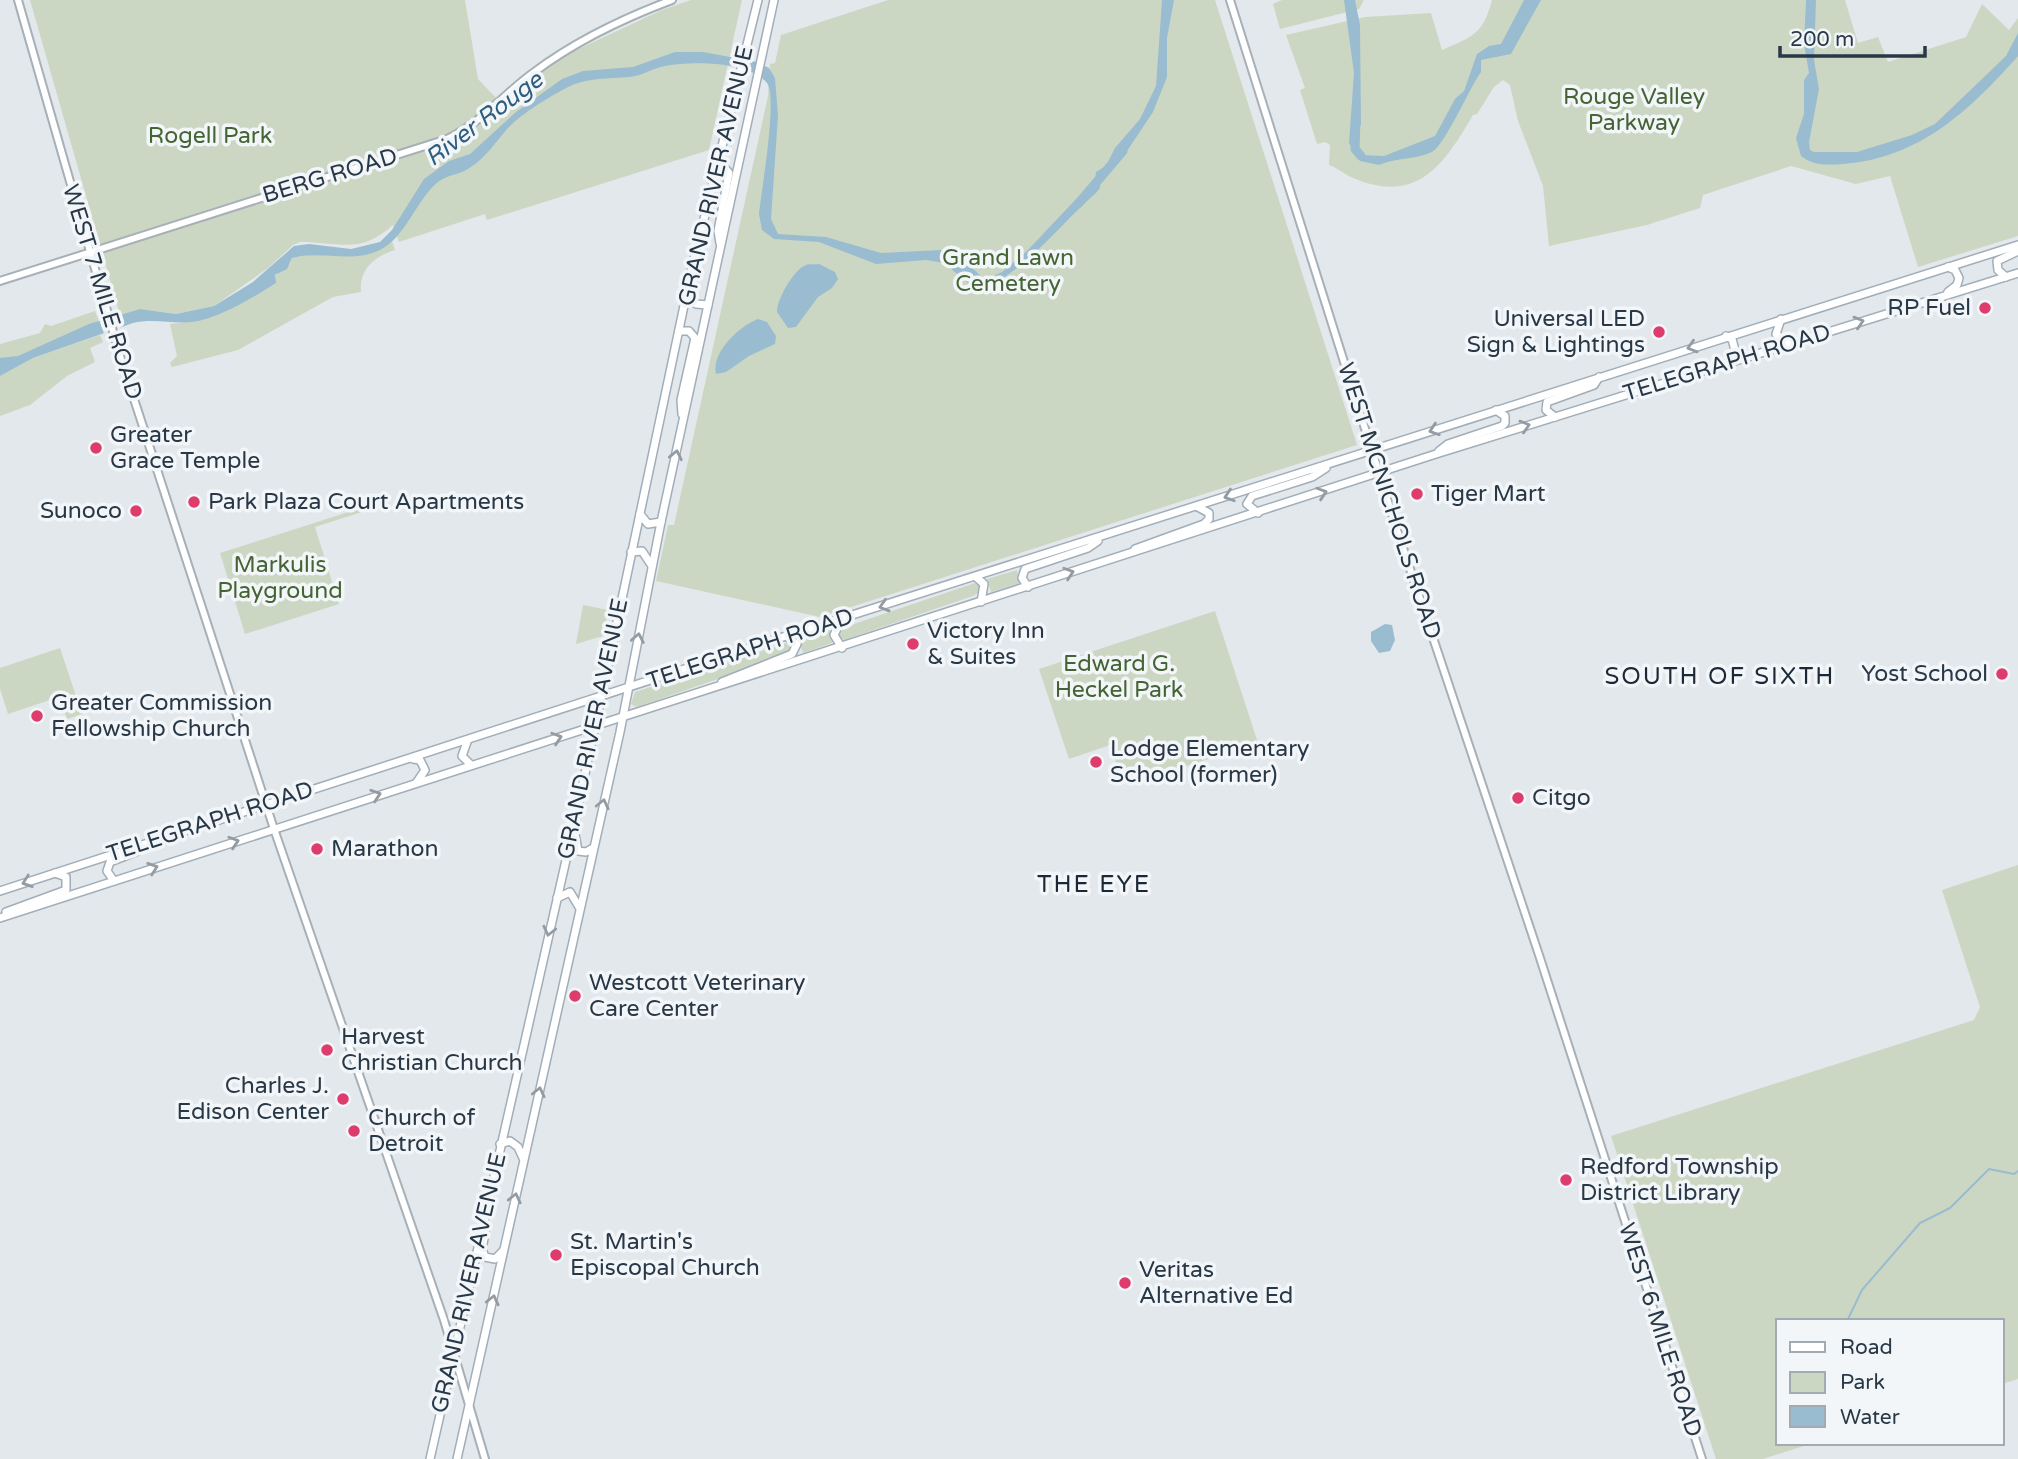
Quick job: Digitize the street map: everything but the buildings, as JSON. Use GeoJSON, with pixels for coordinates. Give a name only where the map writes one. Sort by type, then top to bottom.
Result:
{"type":"FeatureCollection","features":[{"type":"Feature","properties":{"kind":"main road","name":"WEST 7 MILE ROAD"},"geometry":{"type":"LineString","coordinates":[[18,0],[88,253],[116,341],[274,829],[453,1351],[485,1459]]}},
{"type":"Feature","properties":{"kind":"main road","name":"BERG ROAD"},"geometry":{"type":"LineString","coordinates":[[0,281],[447,139],[470,126],[556,57],[629,17],[672,0]]}},
{"type":"Feature","properties":{"kind":"main road","name":"GRAND RIVER AVENUE"},"geometry":{"type":"LineString","coordinates":[[430,1459],[596,726],[688,289],[758,0]]}},
{"type":"Feature","properties":{"kind":"main road","name":"GRAND RIVER AVENUE"},"geometry":{"type":"LineString","coordinates":[[457,1459],[623,718],[661,522],[774,0]]}},
{"type":"Feature","properties":{"kind":"main road","name":"WEST MCNICHOLS ROAD"},"geometry":{"type":"LineString","coordinates":[[1230,0],[1371,450],[1553,1001]]}},
{"type":"Feature","properties":{"kind":"main road"},"geometry":{"type":"LineString","coordinates":[[715,169],[724,167],[729,173],[718,231],[721,247]]}},
{"type":"Feature","properties":{"kind":"main road","name":"TELEGRAPH ROAD"},"geometry":{"type":"LineString","coordinates":[[0,891],[786,636],[2018,244]]}},
{"type":"Feature","properties":{"kind":"main road"},"geometry":{"type":"LineString","coordinates":[[2006,277],[1998,270],[1997,261],[2018,251]]}},
{"type":"Feature","properties":{"kind":"main road"},"geometry":{"type":"LineString","coordinates":[[1942,296],[1959,282],[1958,273],[1948,267]]}},
{"type":"Feature","properties":{"kind":"main road","name":"TELEGRAPH ROAD"},"geometry":{"type":"LineString","coordinates":[[0,917],[1261,513],[1436,454],[2018,273]]}},
{"type":"Feature","properties":{"kind":"main road"},"geometry":{"type":"LineString","coordinates":[[688,289],[696,304],[708,305]]}},
{"type":"Feature","properties":{"kind":"main road"},"geometry":{"type":"LineString","coordinates":[[1781,319],[1776,334],[1787,343]]}},
{"type":"Feature","properties":{"kind":"main road"},"geometry":{"type":"LineString","coordinates":[[680,331],[689,331],[695,338],[681,400],[682,426]]}},
{"type":"Feature","properties":{"kind":"main road"},"geometry":{"type":"LineString","coordinates":[[1726,336],[1735,346],[1736,354],[1732,361]]}},
{"type":"Feature","properties":{"kind":"main road"},"geometry":{"type":"LineString","coordinates":[[1555,417],[1546,410],[1547,402],[1594,385],[1600,376]]}},
{"type":"Feature","properties":{"kind":"main road","name":"TELEGRAPH ROAD"},"geometry":{"type":"LineString","coordinates":[[1436,454],[1448,444],[1502,426],[1505,416],[1496,410]]}},
{"type":"Feature","properties":{"kind":"main road","name":"TELEGRAPH ROAD"},"geometry":{"type":"LineString","coordinates":[[1261,513],[1247,504],[1252,496],[1311,477],[1340,460]]}},
{"type":"Feature","properties":{"kind":"main road"},"geometry":{"type":"LineString","coordinates":[[1119,557],[1149,541],[1204,524],[1209,519],[1208,510],[1197,507]]}},
{"type":"Feature","properties":{"kind":"main road"},"geometry":{"type":"LineString","coordinates":[[640,514],[648,524],[661,522]]}},
{"type":"Feature","properties":{"kind":"main road"},"geometry":{"type":"LineString","coordinates":[[1028,587],[1023,578],[1025,569],[1088,548],[1104,536]]}},
{"type":"Feature","properties":{"kind":"main road"},"geometry":{"type":"LineString","coordinates":[[631,552],[642,551],[647,554],[652,567]]}},
{"type":"Feature","properties":{"kind":"main road"},"geometry":{"type":"LineString","coordinates":[[976,577],[984,584],[981,602]]}},
{"type":"Feature","properties":{"kind":"main road"},"geometry":{"type":"LineString","coordinates":[[841,620],[834,635],[842,648]]}},
{"type":"Feature","properties":{"kind":"main road"},"geometry":{"type":"LineString","coordinates":[[709,689],[737,673],[792,654],[797,644],[786,636]]}},
{"type":"Feature","properties":{"kind":"main road"},"geometry":{"type":"LineString","coordinates":[[467,741],[462,756],[471,765]]}},
{"type":"Feature","properties":{"kind":"main road"},"geometry":{"type":"LineString","coordinates":[[411,758],[424,765],[424,775],[416,782]]}},
{"type":"Feature","properties":{"kind":"main road"},"geometry":{"type":"LineString","coordinates":[[573,828],[578,850],[586,852],[593,848]]}},
{"type":"Feature","properties":{"kind":"main road"},"geometry":{"type":"LineString","coordinates":[[114,881],[107,871],[110,862],[157,844],[185,829]]}},
{"type":"Feature","properties":{"kind":"main road"},"geometry":{"type":"LineString","coordinates":[[0,917],[16,908],[66,890],[66,877],[54,872]]}},
{"type":"Feature","properties":{"kind":"main road"},"geometry":{"type":"LineString","coordinates":[[555,900],[563,893],[570,892],[579,908]]}},
{"type":"Feature","properties":{"kind":"main road","name":"WEST 6 MILE ROAD"},"geometry":{"type":"LineString","coordinates":[[1553,1001],[1702,1459]]}},
{"type":"Feature","properties":{"kind":"main road"},"geometry":{"type":"LineString","coordinates":[[500,1144],[510,1141],[515,1144],[523,1159]]}},
{"type":"Feature","properties":{"kind":"main road"},"geometry":{"type":"LineString","coordinates":[[483,1223],[485,1257],[495,1259],[503,1250]]}},
{"type":"Feature","properties":{"kind":"green space","name":"Rogell Park"},"geometry":{"type":"Polygon","coordinates":[[[30,0],[465,0],[478,79],[501,103],[557,59],[662,10],[691,0],[742,0],[709,150],[487,220],[485,214],[399,242],[393,225],[360,244],[300,242],[214,306],[176,314],[140,309],[120,315],[30,0]]]}},
{"type":"Feature","properties":{"kind":"green space","name":"Grand Lawn Cemetery"},"geometry":{"type":"Polygon","coordinates":[[[888,0],[1215,0],[1357,445],[820,617],[656,581],[668,525],[674,525],[768,96],[770,64],[775,63],[781,35],[888,0]]]}},
{"type":"Feature","properties":{"kind":"green space"},"geometry":{"type":"Polygon","coordinates":[[[1282,0],[1364,0],[1359,9],[1280,29],[1273,4],[1282,0]]]}},
{"type":"Feature","properties":{"kind":"green space","name":"Rouge Valley Parkway"},"geometry":{"type":"Polygon","coordinates":[[[1492,0],[1845,0],[1858,43],[1878,37],[1888,62],[1966,37],[1982,4],[2009,30],[2018,18],[2018,236],[1918,267],[1890,176],[1856,184],[1791,166],[1703,195],[1700,208],[1647,225],[1549,246],[1543,186],[1518,121],[1510,85],[1503,80],[1494,87],[1439,164],[1411,183],[1395,187],[1375,185],[1353,178],[1329,165],[1330,145],[1325,142],[1317,144],[1300,90],[1305,88],[1286,35],[1365,17],[1431,13],[1442,50],[1470,37],[1481,27],[1492,0]]]}},
{"type":"Feature","properties":{"kind":"green space"},"geometry":{"type":"Polygon","coordinates":[[[392,241],[395,250],[370,265],[363,277],[361,292],[333,297],[238,350],[172,367],[170,363],[177,356],[170,324],[212,315],[250,298],[275,284],[275,276],[290,264],[292,258],[305,255],[366,253],[392,241]]]}},
{"type":"Feature","properties":{"kind":"green space"},"geometry":{"type":"Polygon","coordinates":[[[95,311],[99,322],[0,364],[0,344],[40,333],[45,324],[51,326],[95,311]]]}},
{"type":"Feature","properties":{"kind":"green space"},"geometry":{"type":"Polygon","coordinates":[[[100,335],[103,342],[90,348],[95,362],[67,376],[30,405],[0,416],[0,376],[33,358],[100,335]]]}},
{"type":"Feature","properties":{"kind":"green space","name":"Markulis Playground"},"geometry":{"type":"Polygon","coordinates":[[[364,507],[365,511],[315,527],[339,604],[245,634],[220,553],[364,507]]]}},
{"type":"Feature","properties":{"kind":"green space"},"geometry":{"type":"Polygon","coordinates":[[[1017,570],[1020,583],[991,592],[987,579],[1017,570]]]}},
{"type":"Feature","properties":{"kind":"green space"},"geometry":{"type":"Polygon","coordinates":[[[975,583],[981,586],[981,591],[973,596],[844,640],[838,635],[842,628],[975,583]]]}},
{"type":"Feature","properties":{"kind":"green space"},"geometry":{"type":"Polygon","coordinates":[[[583,605],[608,610],[603,636],[576,644],[583,605]]]}},
{"type":"Feature","properties":{"kind":"green space","name":"Edward G. Heckel Park"},"geometry":{"type":"Polygon","coordinates":[[[1215,611],[1258,743],[1149,778],[1144,763],[1119,771],[1110,745],[1069,759],[1039,669],[1215,611]]]}},
{"type":"Feature","properties":{"kind":"green space"},"geometry":{"type":"Polygon","coordinates":[[[830,630],[832,643],[803,653],[799,640],[830,630]]]}},
{"type":"Feature","properties":{"kind":"green space"},"geometry":{"type":"Polygon","coordinates":[[[786,643],[793,647],[787,655],[637,707],[631,704],[635,692],[786,643]]]}},
{"type":"Feature","properties":{"kind":"green space"},"geometry":{"type":"Polygon","coordinates":[[[60,648],[82,714],[67,719],[59,697],[8,714],[0,689],[0,668],[60,648]]]}},
{"type":"Feature","properties":{"kind":"green space"},"geometry":{"type":"Polygon","coordinates":[[[2018,865],[2018,1379],[2004,1383],[2004,1319],[1776,1319],[1776,1445],[1807,1445],[1763,1459],[1716,1459],[1611,1136],[1974,1020],[1980,1007],[1942,890],[2018,865]]]}},
{"type":"Feature","properties":{"kind":"water"},"geometry":{"type":"Polygon","coordinates":[[[1162,0],[1174,0],[1167,38],[1167,77],[1153,112],[1125,154],[1099,177],[1100,188],[1096,193],[1029,258],[999,281],[982,290],[974,288],[944,263],[926,260],[876,264],[819,242],[774,239],[762,230],[759,214],[770,125],[770,92],[767,83],[747,70],[734,67],[704,63],[676,64],[634,76],[583,82],[544,100],[513,123],[486,154],[467,170],[438,182],[423,198],[404,228],[380,250],[347,257],[314,255],[292,258],[287,269],[275,275],[276,283],[213,317],[192,322],[133,323],[33,358],[0,376],[0,358],[18,356],[89,324],[140,309],[176,314],[214,306],[253,282],[294,246],[309,244],[351,249],[380,242],[392,230],[424,179],[449,161],[470,154],[516,112],[562,79],[583,71],[633,67],[675,52],[703,52],[757,62],[769,68],[775,78],[778,116],[771,219],[778,234],[826,237],[881,253],[941,250],[964,260],[985,280],[1002,272],[1027,251],[1077,198],[1091,192],[1096,172],[1106,166],[1115,148],[1140,119],[1156,86],[1162,0]]]}},
{"type":"Feature","properties":{"kind":"water"},"geometry":{"type":"Polygon","coordinates":[[[1344,0],[1355,0],[1360,25],[1361,124],[1352,140],[1360,155],[1384,156],[1435,136],[1455,99],[1464,91],[1477,54],[1489,46],[1501,44],[1524,0],[1541,0],[1511,54],[1481,60],[1481,72],[1437,147],[1426,155],[1379,165],[1360,161],[1349,143],[1354,73],[1344,0]]]}},
{"type":"Feature","properties":{"kind":"water"},"geometry":{"type":"Polygon","coordinates":[[[1806,0],[1816,0],[1814,60],[1819,89],[1809,142],[1810,150],[1814,152],[1857,152],[1912,135],[1935,124],[2006,56],[2018,33],[2018,56],[1961,113],[1919,142],[1871,160],[1826,165],[1816,163],[1801,156],[1796,138],[1804,114],[1804,80],[1809,73],[1804,44],[1806,0]]]}},
{"type":"Feature","properties":{"kind":"water"},"geometry":{"type":"Polygon","coordinates":[[[819,264],[835,272],[838,279],[832,288],[818,297],[796,327],[788,328],[777,312],[782,294],[802,267],[819,264]]]}},
{"type":"Feature","properties":{"kind":"water"},"geometry":{"type":"Polygon","coordinates":[[[758,319],[767,322],[776,336],[775,344],[749,356],[726,372],[716,374],[718,358],[728,341],[758,319]]]}},
{"type":"Feature","properties":{"kind":"water"},"geometry":{"type":"Polygon","coordinates":[[[1385,624],[1392,625],[1395,640],[1390,651],[1379,653],[1371,641],[1371,632],[1385,624]]]}},
{"type":"Feature","properties":{"kind":"pier"},"geometry":{"type":"Polygon","coordinates":[[[116,313],[121,330],[105,337],[99,318],[116,313]]]}},
{"type":"Feature","properties":{"kind":"waterway","name":"River Rouge"},"geometry":{"type":"LineString","coordinates":[[1356,120],[1355,149],[1361,156]]}},
{"type":"Feature","properties":{"kind":"waterway","name":"River Rouge"},"geometry":{"type":"LineString","coordinates":[[1078,204],[1123,151]]}},
{"type":"Feature","properties":{"kind":"waterway"},"geometry":{"type":"LineString","coordinates":[[1848,1319],[1862,1290],[1920,1223],[1950,1208],[1989,1169],[2014,1174],[2018,1171]]}},
{"type":"Feature","properties":{"kind":"place","name":"RP Fuel"},"geometry":{"type":"Point","coordinates":[1985,308]}},
{"type":"Feature","properties":{"kind":"place","name":"Universal LED Sign & Lightings"},"geometry":{"type":"Point","coordinates":[1659,332]}},
{"type":"Feature","properties":{"kind":"place","name":"Greater Grace Temple"},"geometry":{"type":"Point","coordinates":[96,448]}},
{"type":"Feature","properties":{"kind":"place","name":"Tiger Mart"},"geometry":{"type":"Point","coordinates":[1417,494]}},
{"type":"Feature","properties":{"kind":"place","name":"Park Plaza Court Apartments"},"geometry":{"type":"Point","coordinates":[194,502]}},
{"type":"Feature","properties":{"kind":"place","name":"Sunoco"},"geometry":{"type":"Point","coordinates":[136,511]}},
{"type":"Feature","properties":{"kind":"place","name":"Victory Inn & Suites"},"geometry":{"type":"Point","coordinates":[913,644]}},
{"type":"Feature","properties":{"kind":"place","name":"Yost School"},"geometry":{"type":"Point","coordinates":[2002,674]}},
{"type":"Feature","properties":{"kind":"place","name":"Greater Commission Fellowship Church"},"geometry":{"type":"Point","coordinates":[37,716]}},
{"type":"Feature","properties":{"kind":"place","name":"Lodge Elementary School (former)"},"geometry":{"type":"Point","coordinates":[1096,762]}},
{"type":"Feature","properties":{"kind":"place","name":"Citgo"},"geometry":{"type":"Point","coordinates":[1518,798]}},
{"type":"Feature","properties":{"kind":"place","name":"Marathon"},"geometry":{"type":"Point","coordinates":[317,849]}},
{"type":"Feature","properties":{"kind":"place","name":"Westcott Veterinary Care Center"},"geometry":{"type":"Point","coordinates":[575,996]}},
{"type":"Feature","properties":{"kind":"place","name":"Harvest Christian Church"},"geometry":{"type":"Point","coordinates":[327,1050]}},
{"type":"Feature","properties":{"kind":"place","name":"Charles J. Edison Center"},"geometry":{"type":"Point","coordinates":[343,1099]}},
{"type":"Feature","properties":{"kind":"place","name":"Church of Detroit"},"geometry":{"type":"Point","coordinates":[354,1131]}},
{"type":"Feature","properties":{"kind":"place","name":"Redford Township District Library"},"geometry":{"type":"Point","coordinates":[1566,1180]}},
{"type":"Feature","properties":{"kind":"place","name":"St. Martin's Episcopal Church"},"geometry":{"type":"Point","coordinates":[556,1255]}},
{"type":"Feature","properties":{"kind":"place","name":"Veritas Alternative Ed"},"geometry":{"type":"Point","coordinates":[1125,1283]}},
{"type":"Feature","properties":{"kind":"district","name":"SOUTH OF SIXTH"},"geometry":{"type":"Point","coordinates":[1720,676]}},
{"type":"Feature","properties":{"kind":"district","name":"THE EYE"},"geometry":{"type":"Point","coordinates":[1094,884]}}]}
